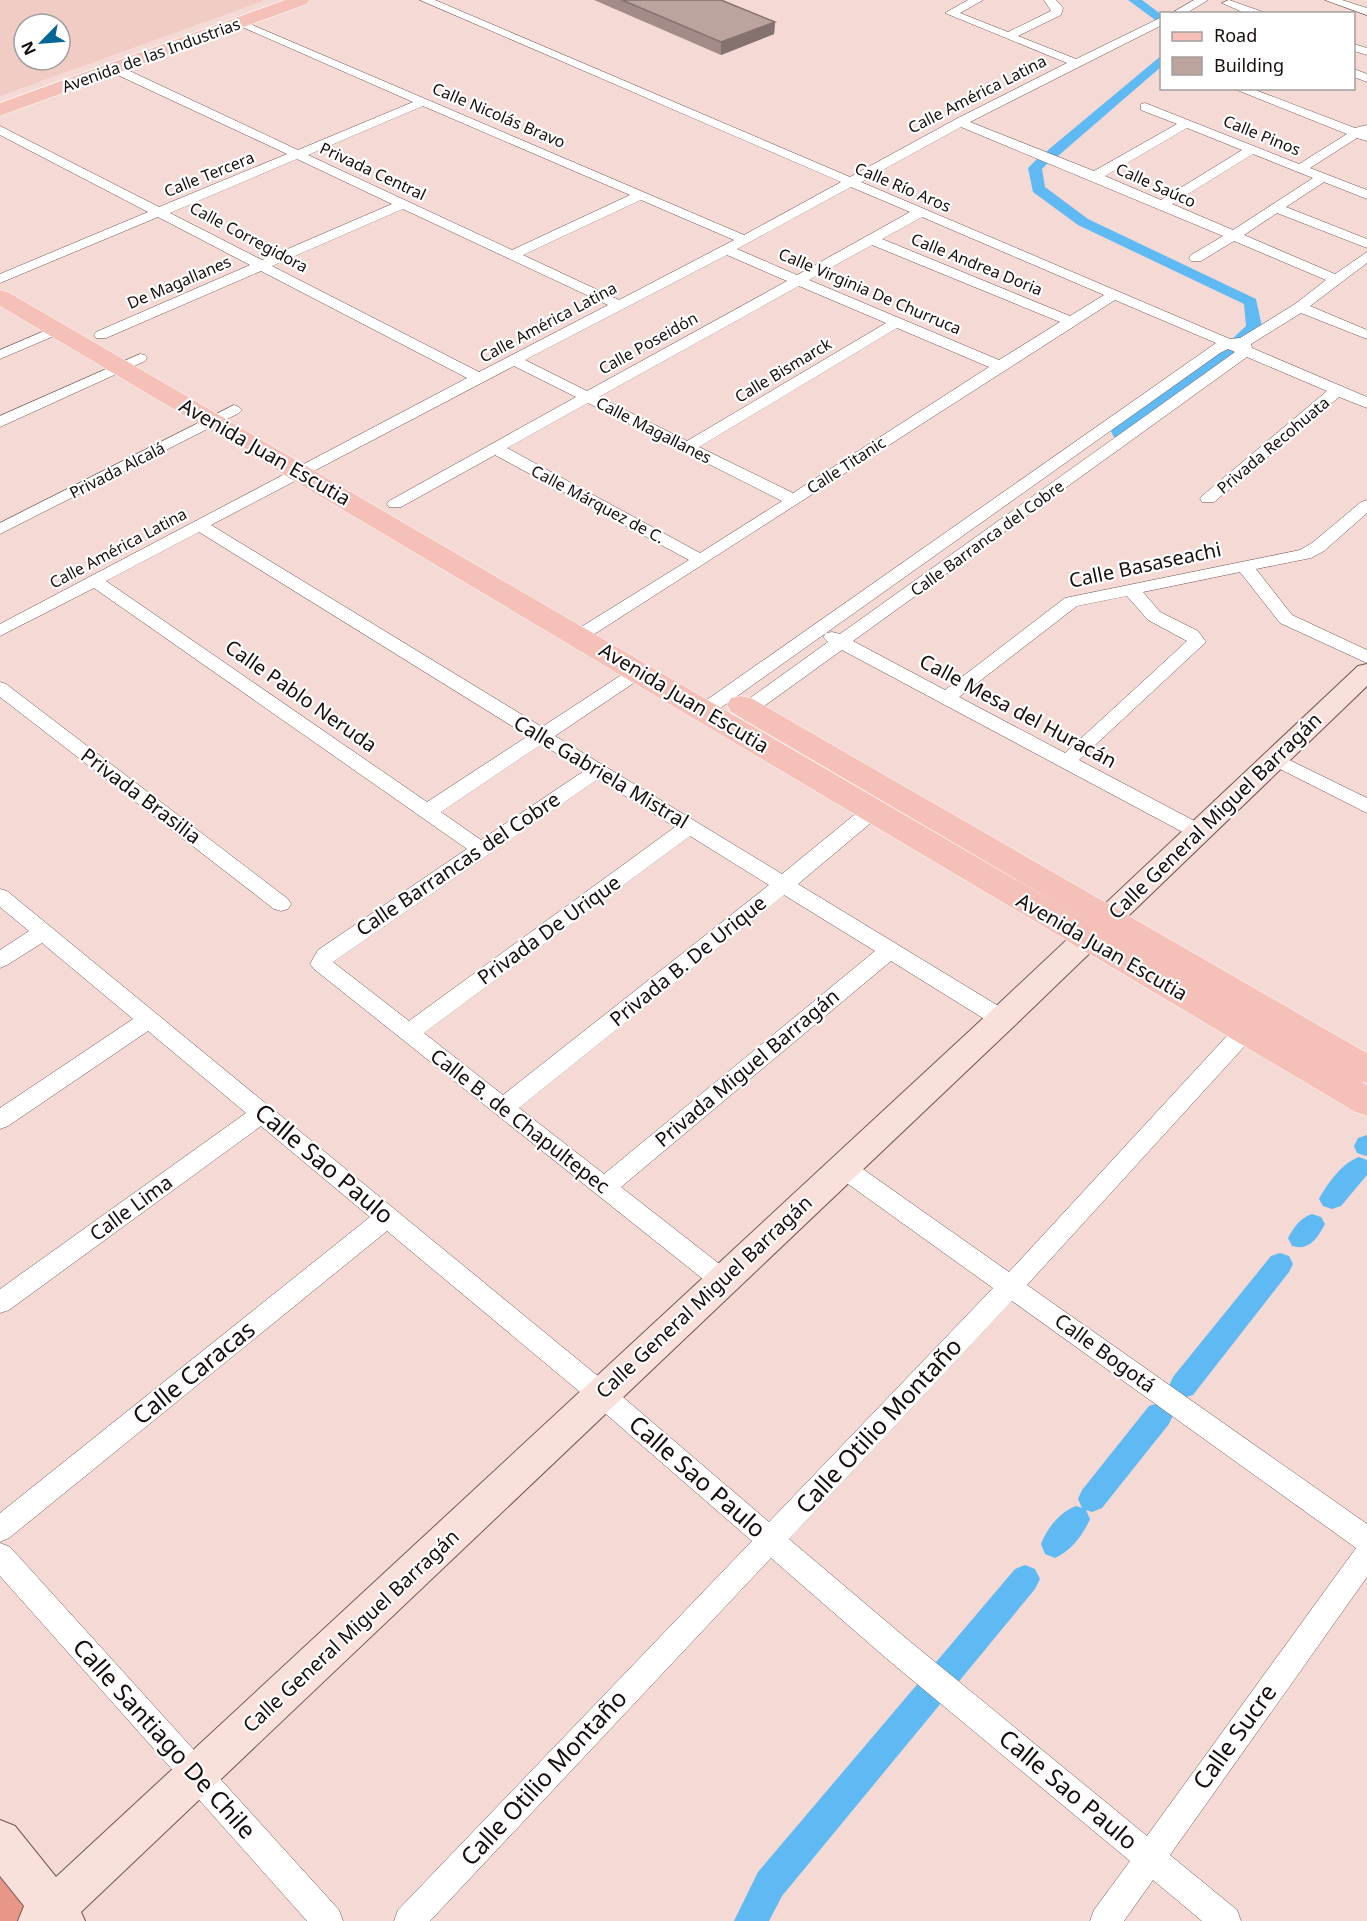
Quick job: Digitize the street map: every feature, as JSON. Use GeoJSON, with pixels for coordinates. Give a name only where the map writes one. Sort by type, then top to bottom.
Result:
{"type":"FeatureCollection","features":[{"type":"Feature","properties":{"kind":"main road","name":"Avenida de las Industrias"},"geometry":{"type":"LineString","coordinates":[[0,100],[113,68],[240,23],[285,1]]}},
{"type":"Feature","properties":{"kind":"main road","name":"Avenida de las Industrias"},"geometry":{"type":"LineString","coordinates":[[0,110],[73,78],[285,1]]}},
{"type":"Feature","properties":{"kind":"main road","name":"Avenida Juan Escutia"},"geometry":{"type":"LineString","coordinates":[[4,284],[56,330],[130,362],[309,466],[1097,929],[1366,1092]]}},
{"type":"Feature","properties":{"kind":"main road","name":"Avenida Juan Escutia"},"geometry":{"type":"LineString","coordinates":[[4,284],[101,335],[130,362]]}},
{"type":"Feature","properties":{"kind":"main road","name":"Avenida Juan Escutia"},"geometry":{"type":"LineString","coordinates":[[309,466],[395,504],[588,629],[638,672],[726,710],[872,811],[1097,929],[1245,1031],[1366,1092]]}},
{"type":"Feature","properties":{"kind":"main road","name":"Calle General Miguel Barragán"},"geometry":{"type":"LineString","coordinates":[[53,1917],[197,1776],[1002,1019],[1197,831],[1367,672]]}},
{"type":"Feature","properties":{"kind":"main road"},"geometry":{"type":"LineString","coordinates":[[0,1841],[53,1917]]}},
{"type":"Feature","properties":{"kind":"street","name":"Calle Río Aros"},"geometry":{"type":"LineString","coordinates":[[426,0],[1225,344]]}},
{"type":"Feature","properties":{"kind":"street"},"geometry":{"type":"LineString","coordinates":[[977,0],[951,13],[1077,63]]}},
{"type":"Feature","properties":{"kind":"street"},"geometry":{"type":"LineString","coordinates":[[1010,35],[1057,13],[1057,8],[1050,0]]}},
{"type":"Feature","properties":{"kind":"street"},"geometry":{"type":"LineString","coordinates":[[1179,12],[1202,0]]}},
{"type":"Feature","properties":{"kind":"street"},"geometry":{"type":"LineString","coordinates":[[1331,0],[1367,12]]}},
{"type":"Feature","properties":{"kind":"street"},"geometry":{"type":"LineString","coordinates":[[1228,3],[1253,12]]}},
{"type":"Feature","properties":{"kind":"street","name":"Calle América Latina"},"geometry":{"type":"LineString","coordinates":[[0,631],[309,466],[745,240],[960,122],[1159,22]]}},
{"type":"Feature","properties":{"kind":"street","name":"Calle Nicolás Bravo"},"geometry":{"type":"LineString","coordinates":[[240,23],[745,240]]}},
{"type":"Feature","properties":{"kind":"street","name":"Privada Central"},"geometry":{"type":"LineString","coordinates":[[113,68],[619,305]]}},
{"type":"Feature","properties":{"kind":"street"},"geometry":{"type":"LineString","coordinates":[[1244,90],[1363,132]]}},
{"type":"Feature","properties":{"kind":"street","name":"Calle Tercera"},"geometry":{"type":"LineString","coordinates":[[4,284],[161,212],[425,101]]}},
{"type":"Feature","properties":{"kind":"street","name":"Calle Pinos"},"geometry":{"type":"LineString","coordinates":[[1145,107],[1367,195]]}},
{"type":"Feature","properties":{"kind":"street","name":"Calle Saúco"},"geometry":{"type":"LineString","coordinates":[[960,122],[1095,176],[1160,206],[1338,280]]}},
{"type":"Feature","properties":{"kind":"street"},"geometry":{"type":"LineString","coordinates":[[1095,176],[1187,123]]}},
{"type":"Feature","properties":{"kind":"street","name":"Calle Corregidora"},"geometry":{"type":"LineString","coordinates":[[0,130],[480,379]]}},
{"type":"Feature","properties":{"kind":"street"},"geometry":{"type":"LineString","coordinates":[[1301,168],[1363,132]]}},
{"type":"Feature","properties":{"kind":"street"},"geometry":{"type":"LineString","coordinates":[[1160,206],[1252,149]]}},
{"type":"Feature","properties":{"kind":"street"},"geometry":{"type":"LineString","coordinates":[[1196,258],[1234,237],[1275,207],[1323,177]]}},
{"type":"Feature","properties":{"kind":"street"},"geometry":{"type":"LineString","coordinates":[[512,255],[641,195]]}},
{"type":"Feature","properties":{"kind":"street","name":"De Magallanes"},"geometry":{"type":"LineString","coordinates":[[101,335],[403,204]]}},
{"type":"Feature","properties":{"kind":"street"},"geometry":{"type":"LineString","coordinates":[[1275,207],[1367,244]]}},
{"type":"Feature","properties":{"kind":"street","name":"Calle Poseidón"},"geometry":{"type":"LineString","coordinates":[[395,504],[919,213]]}},
{"type":"Feature","properties":{"kind":"street","name":"Calle Andrea Doria"},"geometry":{"type":"LineString","coordinates":[[870,239],[1070,321]]}},
{"type":"Feature","properties":{"kind":"street","name":"Calle Virginia De Churruca"},"geometry":{"type":"LineString","coordinates":[[727,249],[895,323],[1000,366]]}},
{"type":"Feature","properties":{"kind":"street"},"geometry":{"type":"LineString","coordinates":[[1244,346],[1338,280],[1367,256]]}},
{"type":"Feature","properties":{"kind":"street","name":"Calle Titanic"},"geometry":{"type":"LineString","coordinates":[[588,629],[701,560],[1070,321],[1114,295]]}},
{"type":"Feature","properties":{"kind":"street"},"geometry":{"type":"LineString","coordinates":[[1300,307],[1367,335]]}},
{"type":"Feature","properties":{"kind":"street","name":"Calle Bismarck"},"geometry":{"type":"LineString","coordinates":[[688,447],[895,323]]}},
{"type":"Feature","properties":{"kind":"street"},"geometry":{"type":"LineString","coordinates":[[0,355],[56,330]]}},
{"type":"Feature","properties":{"kind":"street"},"geometry":{"type":"LineString","coordinates":[[1225,344],[1244,346],[1367,403]]}},
{"type":"Feature","properties":{"kind":"street","name":"Calle Barranca del Cobre"},"geometry":{"type":"LineString","coordinates":[[726,710],[817,630],[1225,344]]}},
{"type":"Feature","properties":{"kind":"street","name":"Calle Barranca del Cobre"},"geometry":{"type":"LineString","coordinates":[[726,710],[842,642],[1108,449],[1244,346]]}},
{"type":"Feature","properties":{"kind":"street","name":"Calle Magallanes"},"geometry":{"type":"LineString","coordinates":[[514,360],[793,500]]}},
{"type":"Feature","properties":{"kind":"street"},"geometry":{"type":"LineString","coordinates":[[0,422],[130,362]]}},
{"type":"Feature","properties":{"kind":"street","name":"Privada Recohuata"},"geometry":{"type":"LineString","coordinates":[[1208,499],[1337,391]]}},
{"type":"Feature","properties":{"kind":"street","name":"Privada Alcalá"},"geometry":{"type":"LineString","coordinates":[[0,529],[223,416]]}},
{"type":"Feature","properties":{"kind":"street"},"geometry":{"type":"LineString","coordinates":[[1088,440],[1108,449]]}},
{"type":"Feature","properties":{"kind":"street","name":"Calle Márquez de C."},"geometry":{"type":"LineString","coordinates":[[496,448],[701,560]]}},
{"type":"Feature","properties":{"kind":"street","name":"Calle Basaseachi"},"geometry":{"type":"LineString","coordinates":[[946,698],[1066,604],[1311,552],[1367,505]]}},
{"type":"Feature","properties":{"kind":"street"},"geometry":{"type":"LineString","coordinates":[[978,517],[1001,527]]}},
{"type":"Feature","properties":{"kind":"street","name":"Calle Gabriela Mistral"},"geometry":{"type":"LineString","coordinates":[[199,525],[1002,1019]]}},
{"type":"Feature","properties":{"kind":"street"},"geometry":{"type":"LineString","coordinates":[[1245,567],[1286,619],[1367,657]]}},
{"type":"Feature","properties":{"kind":"street","name":"Calle Pablo Neruda"},"geometry":{"type":"LineString","coordinates":[[96,581],[481,849]]}},
{"type":"Feature","properties":{"kind":"street"},"geometry":{"type":"LineString","coordinates":[[1066,762],[1197,642],[1192,635],[1154,616],[1131,589]]}},
{"type":"Feature","properties":{"kind":"street","name":"Calle Mesa del Huracán"},"geometry":{"type":"LineString","coordinates":[[817,630],[1197,831]]}},
{"type":"Feature","properties":{"kind":"street"},"geometry":{"type":"LineString","coordinates":[[428,811],[638,672]]}},
{"type":"Feature","properties":{"kind":"street","name":"Privada Brasilia"},"geometry":{"type":"LineString","coordinates":[[0,688],[281,904]]}},
{"type":"Feature","properties":{"kind":"street"},"geometry":{"type":"LineString","coordinates":[[1275,759],[1367,806]]}},
{"type":"Feature","properties":{"kind":"street","name":"Calle Barrancas del Cobre"},"geometry":{"type":"LineString","coordinates":[[321,961],[325,955],[598,770]]}},
{"type":"Feature","properties":{"kind":"street","name":"Privada B. De Urique"},"geometry":{"type":"LineString","coordinates":[[503,1108],[872,811]]}},
{"type":"Feature","properties":{"kind":"street","name":"Privada De Urique"},"geometry":{"type":"LineString","coordinates":[[408,1033],[690,826]]}},
{"type":"Feature","properties":{"kind":"street","name":"Calle Sao Paulo"},"geometry":{"type":"LineString","coordinates":[[0,896],[601,1394],[964,1705],[1226,1921]]}},
{"type":"Feature","properties":{"kind":"street"},"geometry":{"type":"LineString","coordinates":[[0,960],[43,932]]}},
{"type":"Feature","properties":{"kind":"street","name":"Privada Miguel Barragán"},"geometry":{"type":"LineString","coordinates":[[604,1187],[891,949]]}},
{"type":"Feature","properties":{"kind":"street","name":"Calle B. de Chapultepec"},"geometry":{"type":"LineString","coordinates":[[321,961],[323,968],[722,1280]]}},
{"type":"Feature","properties":{"kind":"street"},"geometry":{"type":"LineString","coordinates":[[0,1120],[149,1019]]}},
{"type":"Feature","properties":{"kind":"street","name":"Calle Otilio Montaño"},"geometry":{"type":"LineString","coordinates":[[409,1921],[1011,1286],[1245,1031]]}},
{"type":"Feature","properties":{"kind":"street","name":"Calle Lima"},"geometry":{"type":"LineString","coordinates":[[0,1303],[262,1113]]}},
{"type":"Feature","properties":{"kind":"street","name":"Calle Bogotá"},"geometry":{"type":"LineString","coordinates":[[842,1167],[1367,1540]]}},
{"type":"Feature","properties":{"kind":"street","name":"Calle Caracas"},"geometry":{"type":"LineString","coordinates":[[0,1529],[387,1216]]}},
{"type":"Feature","properties":{"kind":"street","name":"Calle Sucre"},"geometry":{"type":"LineString","coordinates":[[1105,1921],[1367,1554]]}},
{"type":"Feature","properties":{"kind":"street","name":"Calle Santiago De Chile"},"geometry":{"type":"LineString","coordinates":[[0,1556],[328,1921]]}},
{"type":"Feature","properties":{"kind":"shaded area"},"geometry":{"type":"Polygon","coordinates":[[[0,0],[266,0],[72,70],[72,12],[12,12],[12,72],[66,72],[0,96],[0,0]]]}},
{"type":"Feature","properties":{"kind":"shaded area"},"geometry":{"type":"Polygon","coordinates":[[[0,1841],[40,1921],[0,1921],[0,1841]]]}},
{"type":"Feature","properties":{"kind":"building"},"geometry":{"type":"Polygon","coordinates":[[[622,0],[721,0],[775,22],[721,42],[622,0]]]}},
{"type":"Feature","properties":{"kind":"waterway"},"geometry":{"type":"LineString","coordinates":[[1134,0],[1160,20]]}},
{"type":"Feature","properties":{"kind":"waterway"},"geometry":{"type":"LineString","coordinates":[[1053,153],[1160,61]]}},
{"type":"Feature","properties":{"kind":"waterway"},"geometry":{"type":"LineString","coordinates":[[1043,161],[1035,168],[1038,189],[1083,222],[1251,302],[1254,327],[1241,338]]}},
{"type":"Feature","properties":{"kind":"waterway"},"geometry":{"type":"LineString","coordinates":[[1120,433],[1119,431],[1217,361],[1232,347]]}},
{"type":"Feature","properties":{"kind":"waterway"},"geometry":{"type":"LineString","coordinates":[[1332,1199],[1359,1167]]}},
{"type":"Feature","properties":{"kind":"waterway"},"geometry":{"type":"LineString","coordinates":[[1301,1238],[1312,1224]]}},
{"type":"Feature","properties":{"kind":"waterway"},"geometry":{"type":"LineString","coordinates":[[1183,1386],[1280,1264]]}},
{"type":"Feature","properties":{"kind":"waterway"},"geometry":{"type":"LineString","coordinates":[[1092,1499],[1159,1415]]}},
{"type":"Feature","properties":{"kind":"waterway"},"geometry":{"type":"LineString","coordinates":[[1055,1544],[1076,1519]]}},
{"type":"Feature","properties":{"kind":"waterway"},"geometry":{"type":"LineString","coordinates":[[751,1921],[770,1884],[1025,1579]]}}]}
